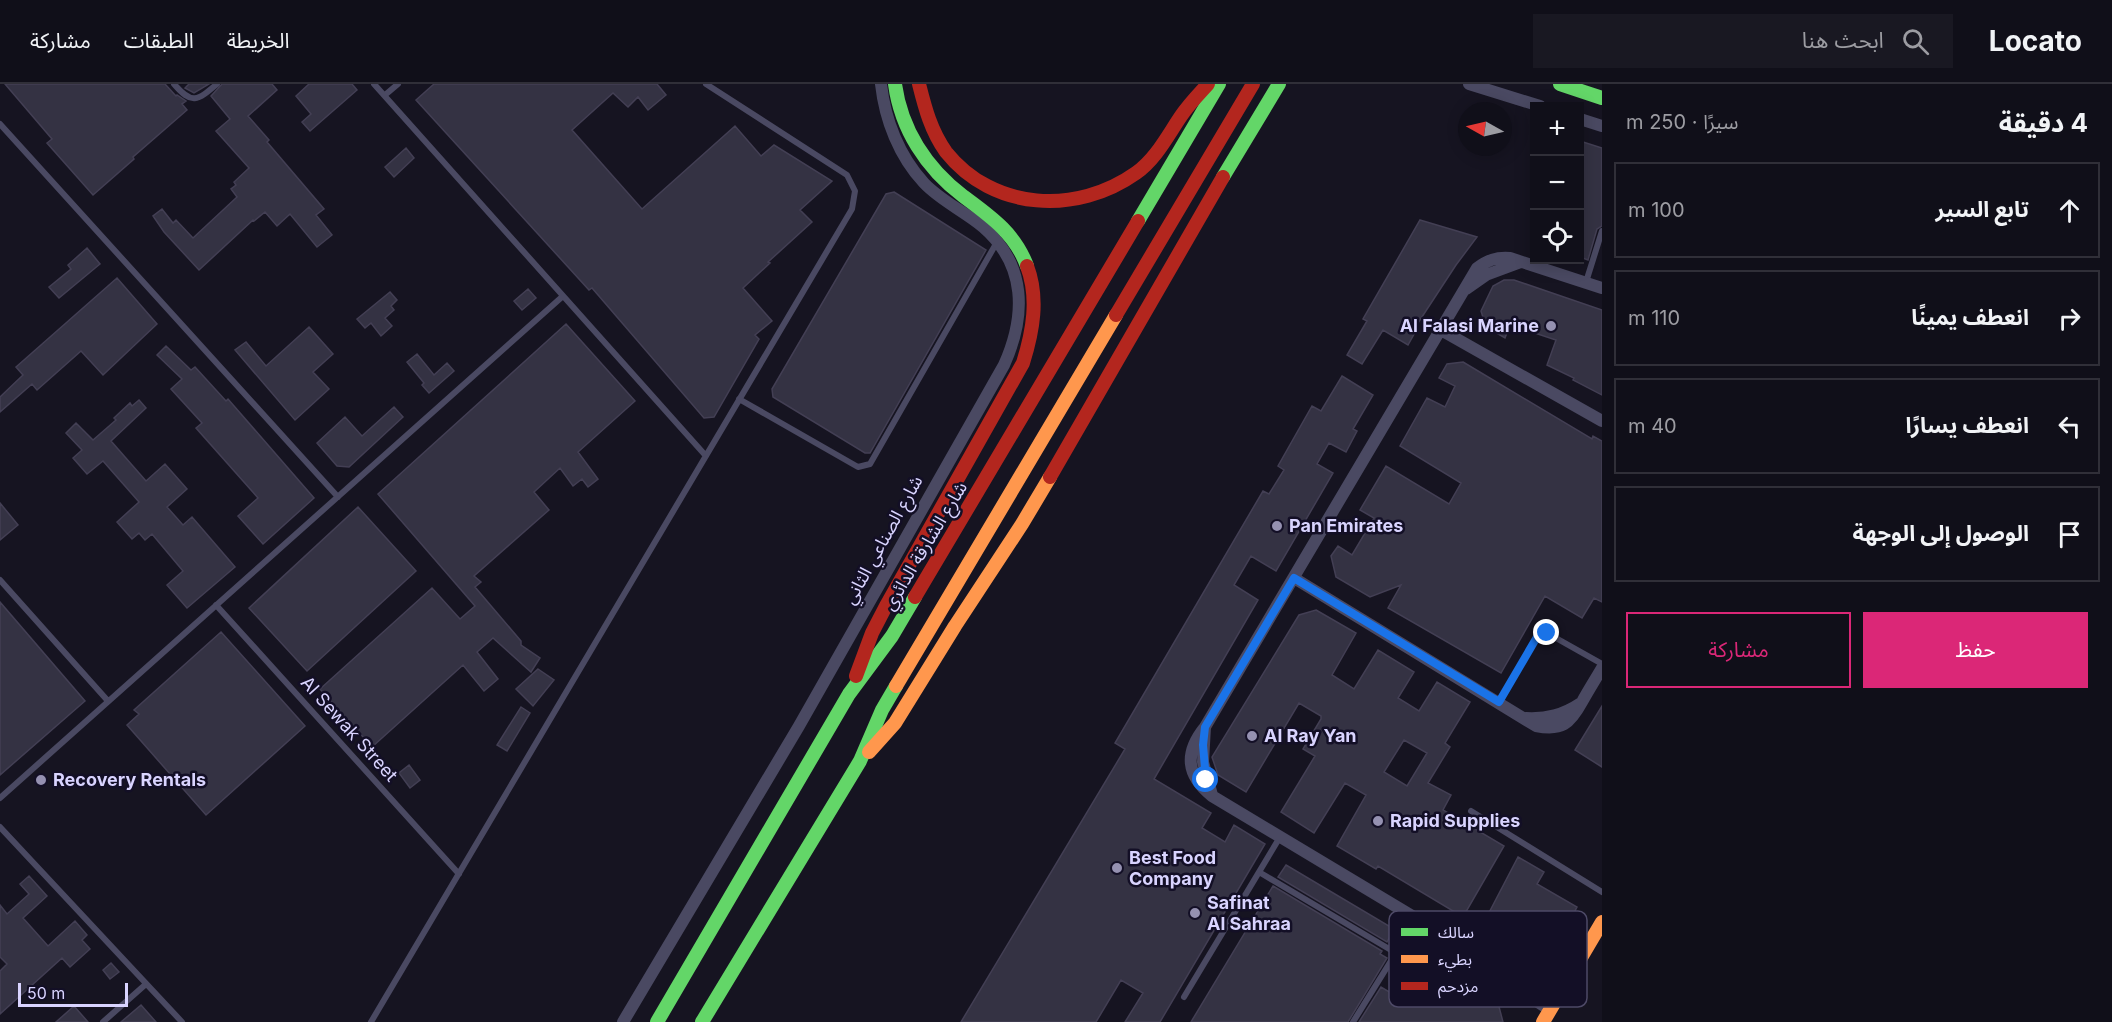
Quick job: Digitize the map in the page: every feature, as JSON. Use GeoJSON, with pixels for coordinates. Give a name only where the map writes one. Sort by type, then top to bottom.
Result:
{"type":"FeatureCollection","features":[{"type":"Feature","properties":{"kind":"main road"},"geometry":{"type":"LineString","coordinates":[[849,694],[872,633],[886,606],[1023,363],[1032,339],[1035,320],[1032,282],[1018,246],[1001,224],[941,177],[928,162],[908,129],[895,84]]}},
{"type":"Feature","properties":{"kind":"main road"},"geometry":{"type":"LineString","coordinates":[[919,84],[928,122],[941,145],[970,175],[1000,193],[1024,200],[1059,202],[1076,201],[1100,193],[1123,182],[1148,163],[1183,113],[1208,84]]}},
{"type":"Feature","properties":{"kind":"main road","name":"شارع الشارقة الدائري"},"geometry":{"type":"LineString","coordinates":[[657,1022],[849,694],[892,636],[1219,84]]}},
{"type":"Feature","properties":{"kind":"main road"},"geometry":{"type":"LineString","coordinates":[[702,1022],[860,761],[882,710],[1253,84]]}},
{"type":"Feature","properties":{"kind":"main road"},"geometry":{"type":"LineString","coordinates":[[860,761],[895,723],[1010,543],[1271,94],[1280,84]]}},
{"type":"Feature","properties":{"kind":"main road"},"geometry":{"type":"LineString","coordinates":[[1560,84],[1602,98]]}},
{"type":"Feature","properties":{"kind":"main road"},"geometry":{"type":"LineString","coordinates":[[1591,84],[1602,93]]}},
{"type":"Feature","properties":{"kind":"main road"},"geometry":{"type":"LineString","coordinates":[[1587,950],[1600,929]]}},
{"type":"Feature","properties":{"kind":"street","name":"شارع الصناعي الثاني"},"geometry":{"type":"LineString","coordinates":[[623,1022],[799,726],[1004,365],[1014,343],[1019,320],[1020,297],[1016,277],[1008,259],[997,242],[983,228],[924,184],[909,164],[890,125],[881,84]]}},
{"type":"Feature","properties":{"kind":"street"},"geometry":{"type":"LineString","coordinates":[[1469,84],[1530,103]]}},
{"type":"Feature","properties":{"kind":"street"},"geometry":{"type":"LineString","coordinates":[[1584,120],[1602,126]]}},
{"type":"Feature","properties":{"kind":"street"},"geometry":{"type":"LineString","coordinates":[[1404,911],[1212,796],[1203,762],[1205,727],[1466,289],[1492,272],[1521,262],[1602,288]]}},
{"type":"Feature","properties":{"kind":"street"},"geometry":{"type":"LineString","coordinates":[[1442,330],[1602,421]]}},
{"type":"Feature","properties":{"kind":"street"},"geometry":{"type":"LineString","coordinates":[[1294,578],[1525,718],[1540,719],[1555,716],[1582,703],[1602,666]]}},
{"type":"Feature","properties":{"kind":"lane"},"geometry":{"type":"LineString","coordinates":[[174,84],[186,97],[195,99],[204,95],[216,84]]}},
{"type":"Feature","properties":{"kind":"lane"},"geometry":{"type":"LineString","coordinates":[[374,84],[706,456]]}},
{"type":"Feature","properties":{"kind":"lane"},"geometry":{"type":"LineString","coordinates":[[384,95],[398,84]]}},
{"type":"Feature","properties":{"kind":"lane"},"geometry":{"type":"LineString","coordinates":[[371,1022],[852,209],[855,191],[847,175],[840,169],[706,84]]}},
{"type":"Feature","properties":{"kind":"lane"},"geometry":{"type":"LineString","coordinates":[[0,124],[338,497]]}},
{"type":"Feature","properties":{"kind":"lane"},"geometry":{"type":"LineString","coordinates":[[1586,283],[1602,231]]}},
{"type":"Feature","properties":{"kind":"lane"},"geometry":{"type":"LineString","coordinates":[[739,399],[858,467],[870,464],[997,242]]}},
{"type":"Feature","properties":{"kind":"lane"},"geometry":{"type":"LineString","coordinates":[[0,798],[563,296]]}},
{"type":"Feature","properties":{"kind":"lane"},"geometry":{"type":"LineString","coordinates":[[0,580],[108,701]]}},
{"type":"Feature","properties":{"kind":"lane","name":"Al Sewak Street"},"geometry":{"type":"LineString","coordinates":[[216,605],[459,874]]}},
{"type":"Feature","properties":{"kind":"lane"},"geometry":{"type":"LineString","coordinates":[[1499,702],[1537,637],[1542,634],[1547,633],[1602,666]]}},
{"type":"Feature","properties":{"kind":"lane"},"geometry":{"type":"LineString","coordinates":[[1471,811],[1602,892]]}},
{"type":"Feature","properties":{"kind":"lane"},"geometry":{"type":"LineString","coordinates":[[0,826],[182,1022]]}},
{"type":"Feature","properties":{"kind":"lane"},"geometry":{"type":"LineString","coordinates":[[1184,997],[1280,837]]}},
{"type":"Feature","properties":{"kind":"lane"},"geometry":{"type":"LineString","coordinates":[[1259,872],[1389,949]]}},
{"type":"Feature","properties":{"kind":"lane"},"geometry":{"type":"LineString","coordinates":[[1353,1022],[1389,964]]}},
{"type":"Feature","properties":{"kind":"lane"},"geometry":{"type":"LineString","coordinates":[[103,1022],[146,984]]}},
{"type":"Feature","properties":{"kind":"building"},"geometry":{"type":"Polygon","coordinates":[[[5,84],[165,84],[176,96],[186,101],[182,104],[187,110],[93,195],[47,143],[52,139],[5,84]]]}},
{"type":"Feature","properties":{"kind":"building"},"geometry":{"type":"Polygon","coordinates":[[[189,84],[209,84],[194,93],[185,88],[189,84]]]}},
{"type":"Feature","properties":{"kind":"building"},"geometry":{"type":"Polygon","coordinates":[[[222,84],[272,84],[277,90],[248,116],[324,209],[316,215],[332,235],[317,247],[290,214],[277,226],[265,212],[253,220],[199,270],[164,232],[153,216],[162,209],[173,223],[176,220],[193,238],[237,197],[231,189],[236,185],[234,182],[249,168],[216,131],[230,119],[211,96],[222,84]]]}},
{"type":"Feature","properties":{"kind":"building"},"geometry":{"type":"Polygon","coordinates":[[[309,84],[352,84],[357,90],[310,131],[302,122],[311,114],[296,96],[309,84]]]}},
{"type":"Feature","properties":{"kind":"building"},"geometry":{"type":"Polygon","coordinates":[[[434,84],[657,84],[666,95],[648,110],[638,97],[628,107],[613,93],[572,130],[642,209],[735,126],[761,156],[774,145],[832,181],[800,210],[812,222],[743,288],[772,321],[755,335],[759,339],[714,417],[704,418],[592,288],[589,290],[416,100],[434,84]]]}},
{"type":"Feature","properties":{"kind":"building"},"geometry":{"type":"Polygon","coordinates":[[[1584,142],[1602,148],[1602,226],[1597,229],[1588,260],[1584,258],[1584,142]]]}},
{"type":"Feature","properties":{"kind":"building"},"geometry":{"type":"Polygon","coordinates":[[[406,148],[414,158],[394,177],[385,167],[406,148]]]}},
{"type":"Feature","properties":{"kind":"building"},"geometry":{"type":"Polygon","coordinates":[[[894,192],[986,250],[870,453],[865,453],[773,397],[772,389],[886,194],[894,192]]]}},
{"type":"Feature","properties":{"kind":"building"},"geometry":{"type":"Polygon","coordinates":[[[1420,220],[1477,237],[1416,326],[1418,327],[1408,345],[1383,330],[1362,364],[1347,355],[1367,321],[1363,319],[1420,220]]]}},
{"type":"Feature","properties":{"kind":"building"},"geometry":{"type":"Polygon","coordinates":[[[87,248],[100,264],[59,298],[49,287],[71,269],[68,265],[87,248]]]}},
{"type":"Feature","properties":{"kind":"building"},"geometry":{"type":"Polygon","coordinates":[[[117,278],[157,324],[103,375],[81,351],[37,390],[32,384],[0,412],[0,397],[23,375],[16,367],[117,278]]]}},
{"type":"Feature","properties":{"kind":"building","name":"Al Falasi Marine"},"geometry":{"type":"Polygon","coordinates":[[[1504,280],[1514,280],[1602,310],[1602,395],[1547,365],[1556,340],[1510,325],[1505,338],[1486,327],[1481,311],[1493,286],[1504,280]]]}},
{"type":"Feature","properties":{"kind":"building"},"geometry":{"type":"Polygon","coordinates":[[[528,289],[536,298],[522,310],[514,301],[528,289]]]}},
{"type":"Feature","properties":{"kind":"building"},"geometry":{"type":"Polygon","coordinates":[[[390,292],[397,300],[391,306],[394,310],[385,318],[392,326],[381,336],[371,323],[365,328],[357,319],[390,292]]]}},
{"type":"Feature","properties":{"kind":"building"},"geometry":{"type":"Polygon","coordinates":[[[566,324],[635,401],[578,452],[598,479],[588,487],[582,479],[573,486],[560,468],[534,492],[549,510],[474,576],[481,582],[475,587],[521,641],[521,645],[540,658],[531,672],[493,638],[477,652],[498,679],[484,691],[463,665],[372,747],[320,689],[432,588],[460,619],[475,606],[378,494],[566,324]]]}},
{"type":"Feature","properties":{"kind":"building"},"geometry":{"type":"Polygon","coordinates":[[[309,327],[333,354],[313,372],[329,389],[295,420],[235,350],[246,342],[266,366],[309,327]]]}},
{"type":"Feature","properties":{"kind":"building"},"geometry":{"type":"Polygon","coordinates":[[[166,346],[191,370],[195,367],[226,401],[228,399],[314,498],[263,544],[238,516],[258,498],[196,428],[202,423],[171,389],[182,379],[157,355],[166,346]]]}},
{"type":"Feature","properties":{"kind":"building"},"geometry":{"type":"Polygon","coordinates":[[[417,354],[434,375],[447,363],[454,371],[429,393],[407,362],[417,354]]]}},
{"type":"Feature","properties":{"kind":"building"},"geometry":{"type":"Polygon","coordinates":[[[1463,362],[1592,439],[1593,436],[1602,441],[1602,602],[1594,598],[1582,618],[1545,596],[1501,673],[1388,608],[1401,585],[1370,597],[1336,577],[1331,556],[1338,546],[1352,555],[1374,518],[1360,510],[1386,466],[1449,504],[1461,483],[1400,446],[1427,398],[1445,407],[1455,386],[1439,378],[1447,364],[1463,362]]]}},
{"type":"Feature","properties":{"kind":"building"},"geometry":{"type":"Polygon","coordinates":[[[1342,376],[1373,395],[1353,429],[1357,431],[1346,452],[1329,443],[1317,464],[1333,473],[1276,571],[1251,556],[1234,585],[1258,600],[1154,779],[1211,813],[1202,828],[1225,842],[1234,825],[1265,844],[1160,1022],[1125,1022],[1143,993],[1121,980],[1096,1022],[961,1022],[1125,749],[1115,743],[1263,491],[1269,494],[1284,470],[1278,466],[1312,406],[1321,411],[1342,376]]]}},
{"type":"Feature","properties":{"kind":"building"},"geometry":{"type":"Polygon","coordinates":[[[139,400],[146,408],[111,441],[146,481],[165,464],[187,489],[167,507],[183,525],[192,517],[235,567],[187,608],[167,585],[183,571],[152,534],[145,540],[139,533],[132,539],[117,522],[139,502],[103,461],[87,474],[73,458],[82,450],[66,433],[76,423],[93,440],[116,420],[114,418],[130,403],[132,406],[139,400]]]}},
{"type":"Feature","properties":{"kind":"building"},"geometry":{"type":"Polygon","coordinates":[[[394,407],[403,417],[349,467],[337,466],[317,443],[345,417],[362,436],[394,407]]]}},
{"type":"Feature","properties":{"kind":"building"},"geometry":{"type":"Polygon","coordinates":[[[0,503],[18,525],[0,540],[0,503]]]}},
{"type":"Feature","properties":{"kind":"building"},"geometry":{"type":"Polygon","coordinates":[[[358,507],[416,571],[307,671],[249,608],[358,507]]]}},
{"type":"Feature","properties":{"kind":"building"},"geometry":{"type":"Polygon","coordinates":[[[0,602],[85,701],[0,775],[0,602]]]}},
{"type":"Feature","properties":{"kind":"building"},"geometry":{"type":"Polygon","coordinates":[[[1316,610],[1356,633],[1332,675],[1354,689],[1378,650],[1414,672],[1398,698],[1419,711],[1437,682],[1470,702],[1445,743],[1450,747],[1428,783],[1451,795],[1443,810],[1504,846],[1466,911],[1453,911],[1378,866],[1376,869],[1337,846],[1366,795],[1345,783],[1314,833],[1281,812],[1315,756],[1303,749],[1321,716],[1299,703],[1246,792],[1218,775],[1212,757],[1299,615],[1316,610]],[[1404,740],[1384,772],[1407,786],[1427,753],[1404,740]]]}},
{"type":"Feature","properties":{"kind":"building"},"geometry":{"type":"Polygon","coordinates":[[[221,632],[305,726],[206,815],[127,725],[139,714],[134,710],[221,632]]]}},
{"type":"Feature","properties":{"kind":"building"},"geometry":{"type":"Polygon","coordinates":[[[538,669],[554,680],[533,706],[516,689],[538,669]]]}},
{"type":"Feature","properties":{"kind":"building"},"geometry":{"type":"Polygon","coordinates":[[[1602,706],[1602,767],[1575,750],[1602,706]]]}},
{"type":"Feature","properties":{"kind":"building"},"geometry":{"type":"Polygon","coordinates":[[[521,707],[530,713],[507,751],[497,745],[521,707]]]}},
{"type":"Feature","properties":{"kind":"building"},"geometry":{"type":"Polygon","coordinates":[[[409,765],[420,780],[410,788],[399,773],[409,765]]]}},
{"type":"Feature","properties":{"kind":"building"},"geometry":{"type":"Polygon","coordinates":[[[1518,857],[1544,872],[1537,884],[1577,907],[1575,911],[1490,911],[1518,857]]]}},
{"type":"Feature","properties":{"kind":"building"},"geometry":{"type":"Polygon","coordinates":[[[1286,865],[1389,926],[1387,942],[1278,877],[1286,865]]]}},
{"type":"Feature","properties":{"kind":"building"},"geometry":{"type":"Polygon","coordinates":[[[29,876],[47,896],[23,918],[48,946],[75,921],[87,935],[82,940],[90,949],[70,967],[62,958],[0,1014],[0,971],[7,964],[0,957],[0,905],[7,914],[29,894],[20,884],[29,876]]]}},
{"type":"Feature","properties":{"kind":"building"},"geometry":{"type":"Polygon","coordinates":[[[1273,886],[1382,951],[1380,954],[1387,958],[1348,1022],[1191,1022],[1273,886]]]}},
{"type":"Feature","properties":{"kind":"building"},"geometry":{"type":"Polygon","coordinates":[[[111,963],[119,972],[110,979],[103,970],[111,963]]]}},
{"type":"Feature","properties":{"kind":"building"},"geometry":{"type":"Polygon","coordinates":[[[1381,987],[1389,992],[1389,1007],[1499,1007],[1503,1022],[1359,1022],[1381,987]]]}},
{"type":"Feature","properties":{"kind":"building"},"geometry":{"type":"Polygon","coordinates":[[[141,1005],[156,1022],[121,1022],[141,1005]]]}},
{"type":"Feature","properties":{"kind":"building"},"geometry":{"type":"Polygon","coordinates":[[[74,1006],[88,1022],[56,1022],[74,1006]]]}},
{"type":"Feature","properties":{"kind":"traffic: fast"},"geometry":{"type":"LineString","coordinates":[[895,84],[898,101],[909,132],[927,160],[950,185],[1001,226],[1016,244],[1027,266]]}},
{"type":"Feature","properties":{"kind":"traffic: fast"},"geometry":{"type":"LineString","coordinates":[[1138,221],[1219,84]]}},
{"type":"Feature","properties":{"kind":"traffic: fast"},"geometry":{"type":"LineString","coordinates":[[1223,177],[1279,84]]}},
{"type":"Feature","properties":{"kind":"traffic: fast"},"geometry":{"type":"LineString","coordinates":[[1560,84],[1602,98]]}},
{"type":"Feature","properties":{"kind":"traffic: fast"},"geometry":{"type":"LineString","coordinates":[[657,1022],[849,694],[892,636],[915,597]]}},
{"type":"Feature","properties":{"kind":"traffic: fast"},"geometry":{"type":"LineString","coordinates":[[702,1022],[860,761],[882,710],[896,686]]}},
{"type":"Feature","properties":{"kind":"traffic: slow"},"geometry":{"type":"LineString","coordinates":[[896,686],[1116,315]]}},
{"type":"Feature","properties":{"kind":"traffic: slow"},"geometry":{"type":"LineString","coordinates":[[869,752],[895,723],[1050,477]]}},
{"type":"Feature","properties":{"kind":"traffic: slow"},"geometry":{"type":"LineString","coordinates":[[1587,947],[1602,922]]}},
{"type":"Feature","properties":{"kind":"traffic: slow"},"geometry":{"type":"LineString","coordinates":[[1543,1022],[1552,1007]]}},
{"type":"Feature","properties":{"kind":"traffic: jam"},"geometry":{"type":"LineString","coordinates":[[919,84],[936,136],[946,152],[965,172],[987,186],[1011,196],[1036,200],[1062,200],[1088,196],[1113,187],[1136,173],[1156,154],[1184,112],[1208,84]]}},
{"type":"Feature","properties":{"kind":"traffic: jam"},"geometry":{"type":"LineString","coordinates":[[1116,315],[1253,84]]}},
{"type":"Feature","properties":{"kind":"traffic: jam"},"geometry":{"type":"LineString","coordinates":[[1050,477],[1223,177]]}},
{"type":"Feature","properties":{"kind":"traffic: jam"},"geometry":{"type":"LineString","coordinates":[[915,597],[1138,221]]}},
{"type":"Feature","properties":{"kind":"traffic: jam"},"geometry":{"type":"LineString","coordinates":[[856,676],[872,633],[886,606],[1023,363],[1030,339],[1034,302],[1027,266]]}},
{"type":"Feature","properties":{"kind":"place","name":"Al Falasi Marine"},"geometry":{"type":"Point","coordinates":[1551,326]}},
{"type":"Feature","properties":{"kind":"place","name":"Pan Emirates"},"geometry":{"type":"Point","coordinates":[1277,526]}},
{"type":"Feature","properties":{"kind":"place","name":"Al Ray Yan"},"geometry":{"type":"Point","coordinates":[1252,736]}},
{"type":"Feature","properties":{"kind":"place","name":"Recovery Rentals"},"geometry":{"type":"Point","coordinates":[41,780]}},
{"type":"Feature","properties":{"kind":"place","name":"Rapid Supplies"},"geometry":{"type":"Point","coordinates":[1378,821]}},
{"type":"Feature","properties":{"kind":"place","name":"Best Food Company"},"geometry":{"type":"Point","coordinates":[1117,868]}},
{"type":"Feature","properties":{"kind":"place","name":"Safinat Al Sahraa"},"geometry":{"type":"Point","coordinates":[1195,913]}},
{"type":"Feature","properties":{"kind":"route"},"geometry":{"type":"LineString","coordinates":[[1206,780],[1203,762],[1205,727],[1294,578],[1499,702],[1537,637],[1547,633]]}}]}
